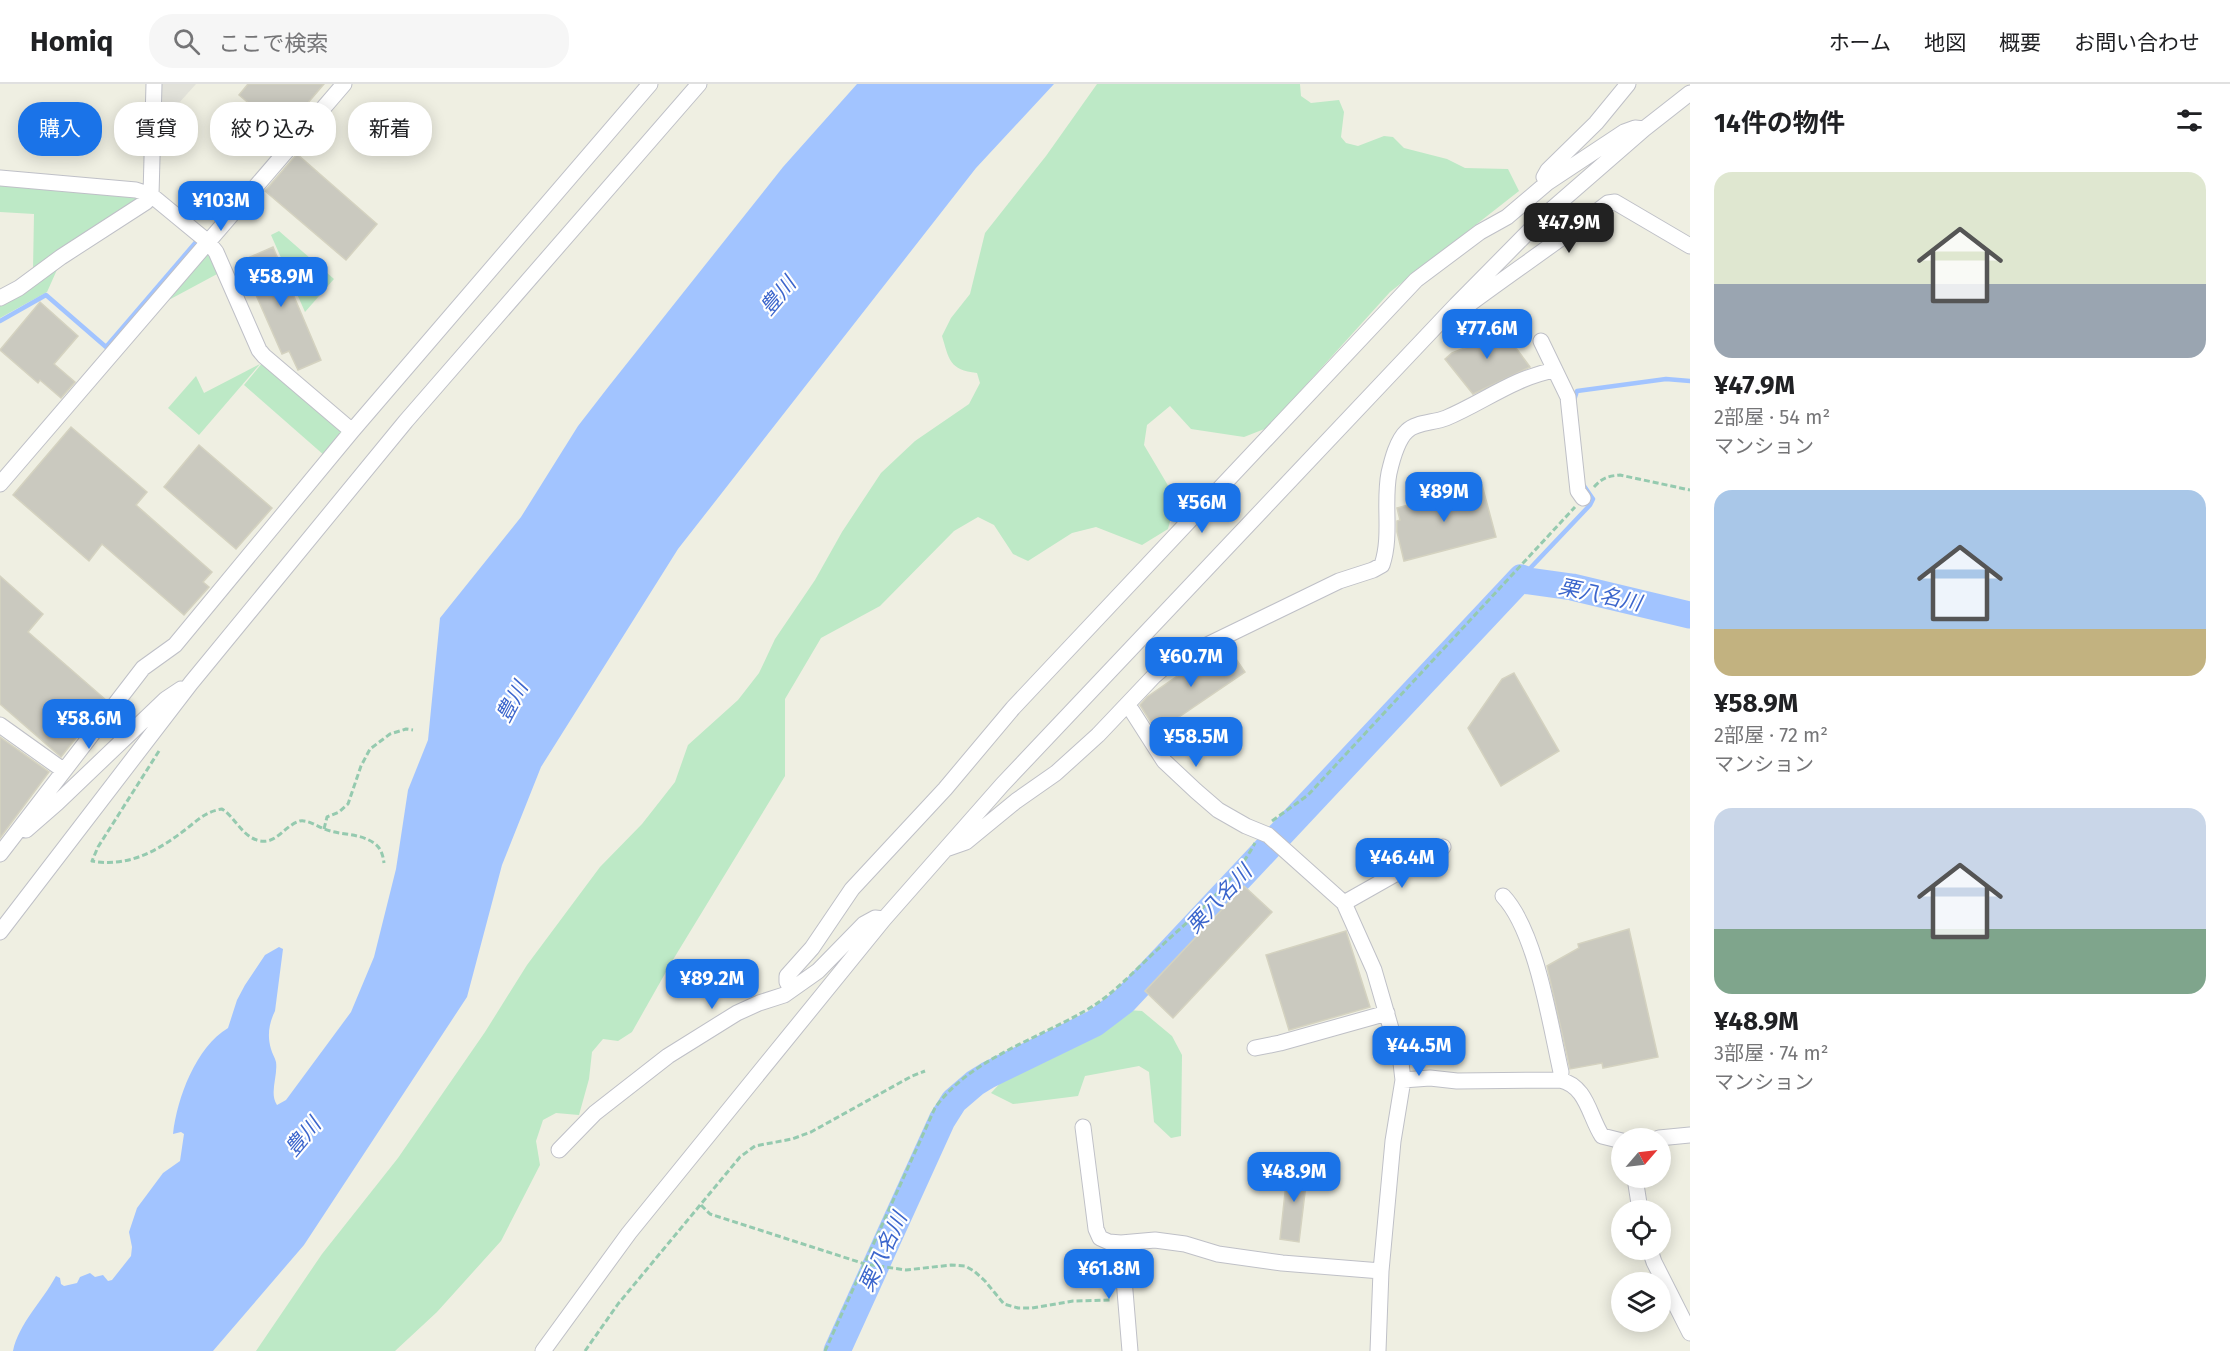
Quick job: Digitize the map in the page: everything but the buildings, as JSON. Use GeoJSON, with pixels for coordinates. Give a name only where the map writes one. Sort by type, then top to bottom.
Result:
{"type":"FeatureCollection","features":[{"type":"Feature","properties":{"kind":"street"},"geometry":{"type":"LineString","coordinates":[[0,298],[19,288],[61,257],[146,202],[151,195],[154,84]]}},
{"type":"Feature","properties":{"kind":"street"},"geometry":{"type":"LineString","coordinates":[[0,484],[344,84]]}},
{"type":"Feature","properties":{"kind":"street"},"geometry":{"type":"LineString","coordinates":[[0,932],[190,682],[406,421],[699,84]]}},
{"type":"Feature","properties":{"kind":"street"},"geometry":{"type":"LineString","coordinates":[[1547,183],[1545,177],[1548,170],[1579,142],[1628,84]]}},
{"type":"Feature","properties":{"kind":"street"},"geometry":{"type":"LineString","coordinates":[[4,850],[143,668],[174,645],[640,87]]}},
{"type":"Feature","properties":{"kind":"street"},"geometry":{"type":"LineString","coordinates":[[543,1351],[629,1233],[884,919],[1002,785],[1456,304],[1544,216],[1644,129],[1690,93]]}},
{"type":"Feature","properties":{"kind":"street"},"geometry":{"type":"LineString","coordinates":[[796,986],[790,987],[787,976],[812,948],[852,889],[945,789],[1013,708],[1416,280],[1480,232],[1507,218],[1547,183],[1624,132],[1635,128],[1644,129]]}},
{"type":"Feature","properties":{"kind":"street"},"geometry":{"type":"LineString","coordinates":[[0,178],[136,190],[151,195],[208,242],[216,252],[259,350],[264,356],[352,431]]}},
{"type":"Feature","properties":{"kind":"street"},"geometry":{"type":"LineString","coordinates":[[1456,304],[1467,306],[1519,267],[1550,248],[1608,203],[1615,202],[1690,246]]}},
{"type":"Feature","properties":{"kind":"street"},"geometry":{"type":"LineString","coordinates":[[1541,341],[1568,397],[1578,491],[1583,498]]}},
{"type":"Feature","properties":{"kind":"street"},"geometry":{"type":"LineString","coordinates":[[943,850],[966,842],[999,814],[1056,773],[1168,664],[1338,581],[1382,565],[1387,552],[1389,477],[1392,461],[1408,429],[1418,424],[1447,418],[1533,374],[1555,370]]}},
{"type":"Feature","properties":{"kind":"street"},"geometry":{"type":"LineString","coordinates":[[4,850],[166,699],[190,682]]}},
{"type":"Feature","properties":{"kind":"street"},"geometry":{"type":"LineString","coordinates":[[1127,706],[1164,761],[1196,792],[1218,810],[1265,834],[1344,903],[1374,970],[1401,1063],[1402,1080],[1393,1141],[1381,1271],[1378,1351]]}},
{"type":"Feature","properties":{"kind":"street"},"geometry":{"type":"LineString","coordinates":[[0,724],[63,770]]}},
{"type":"Feature","properties":{"kind":"street"},"geometry":{"type":"LineString","coordinates":[[1344,903],[1443,847]]}},
{"type":"Feature","properties":{"kind":"street"},"geometry":{"type":"LineString","coordinates":[[1503,896],[1521,920],[1540,980],[1561,1072],[1560,1080]]}},
{"type":"Feature","properties":{"kind":"street"},"geometry":{"type":"LineString","coordinates":[[559,1150],[595,1113],[668,1056],[737,1013],[784,995],[818,971],[864,924],[875,918],[884,919]]}},
{"type":"Feature","properties":{"kind":"street"},"geometry":{"type":"LineString","coordinates":[[1255,1047],[1280,1043],[1387,1013]]}},
{"type":"Feature","properties":{"kind":"street"},"geometry":{"type":"LineString","coordinates":[[1402,1080],[1430,1078],[1456,1081],[1560,1080],[1570,1082],[1585,1099],[1594,1124],[1602,1136],[1611,1138]]}},
{"type":"Feature","properties":{"kind":"street"},"geometry":{"type":"LineString","coordinates":[[1083,1127],[1096,1229],[1100,1238],[1120,1243],[1155,1240],[1185,1244],[1218,1254],[1271,1262],[1381,1271]]}},
{"type":"Feature","properties":{"kind":"street"},"geometry":{"type":"LineString","coordinates":[[1671,1137],[1690,1135]]}},
{"type":"Feature","properties":{"kind":"street"},"geometry":{"type":"LineString","coordinates":[[1120,1243],[1130,1351]]}},
{"type":"Feature","properties":{"kind":"street"},"geometry":{"type":"LineString","coordinates":[[1653,1260],[1690,1333]]}},
{"type":"Feature","properties":{"kind":"path"},"geometry":{"type":"LineString","coordinates":[[825,1351],[935,1108],[946,1092],[975,1070],[1085,1011],[1114,991],[1217,894],[1246,861],[1275,818],[1308,795],[1600,480],[1620,475],[1690,490]]}},
{"type":"Feature","properties":{"kind":"path"},"geometry":{"type":"LineString","coordinates":[[324,829],[327,817],[339,812],[348,804],[361,766],[370,749],[390,734],[406,729],[413,730]]}},
{"type":"Feature","properties":{"kind":"path"},"geometry":{"type":"LineString","coordinates":[[162,747],[98,847],[92,861],[108,864],[140,858],[202,816],[222,808],[249,836],[256,840],[273,839],[300,821],[309,822],[324,829],[358,836],[376,844],[382,851],[384,863]]}},
{"type":"Feature","properties":{"kind":"path"},"geometry":{"type":"LineString","coordinates":[[585,1351],[618,1304],[740,1157],[755,1146],[792,1139],[811,1132],[925,1071]]}},
{"type":"Feature","properties":{"kind":"path"},"geometry":{"type":"LineString","coordinates":[[701,1205],[710,1214],[865,1264],[906,1270],[951,1265],[965,1266],[985,1281],[1004,1304],[1018,1308],[1073,1301],[1125,1300]]}},
{"type":"Feature","properties":{"kind":"shaded area"},"geometry":{"type":"Polygon","coordinates":[[[161,84],[196,84],[180,102],[160,102],[161,84]]]}},
{"type":"Feature","properties":{"kind":"green space"},"geometry":{"type":"Polygon","coordinates":[[[1097,84],[1300,84],[1301,96],[1311,103],[1339,100],[1344,112],[1341,137],[1346,143],[1358,146],[1384,136],[1393,137],[1404,148],[1447,159],[1465,168],[1508,169],[1519,191],[1390,292],[1267,428],[1244,437],[1191,429],[1170,406],[1147,425],[1144,445],[1176,499],[1168,529],[1142,545],[1096,527],[1072,533],[1028,561],[1013,554],[994,525],[978,517],[954,531],[880,606],[821,638],[785,699],[785,776],[671,963],[632,1032],[618,1041],[603,1039],[592,1052],[589,1079],[579,1115],[556,1113],[543,1120],[536,1141],[540,1165],[501,1241],[437,1312],[395,1351],[256,1351],[322,1254],[398,1158],[485,1032],[527,965],[600,867],[642,824],[675,782],[688,745],[738,700],[759,673],[775,639],[815,580],[842,532],[881,473],[915,441],[969,404],[980,383],[977,373],[955,366],[946,351],[942,336],[951,318],[970,294],[985,233],[1046,156],[1097,84]]]}},
{"type":"Feature","properties":{"kind":"green space"},"geometry":{"type":"Polygon","coordinates":[[[0,182],[141,197],[33,270],[34,214],[0,212],[0,182]]]}},
{"type":"Feature","properties":{"kind":"green space"},"geometry":{"type":"Polygon","coordinates":[[[279,231],[334,279],[305,312],[271,235],[279,231]]]}},
{"type":"Feature","properties":{"kind":"green space"},"geometry":{"type":"Polygon","coordinates":[[[207,251],[219,273],[165,302],[207,251]]]}},
{"type":"Feature","properties":{"kind":"green space"},"geometry":{"type":"Polygon","coordinates":[[[60,263],[47,292],[0,318],[0,303],[60,263]]]}},
{"type":"Feature","properties":{"kind":"green space"},"geometry":{"type":"Polygon","coordinates":[[[263,362],[344,432],[325,456],[244,385],[263,362]]]}},
{"type":"Feature","properties":{"kind":"green space"},"geometry":{"type":"Polygon","coordinates":[[[260,364],[199,435],[168,408],[196,376],[204,393],[260,364]]]}},
{"type":"Feature","properties":{"kind":"green space"},"geometry":{"type":"Polygon","coordinates":[[[1128,1010],[1142,1011],[1172,1036],[1182,1055],[1181,1136],[1171,1138],[1154,1122],[1149,1072],[1139,1066],[1085,1076],[1078,1096],[1013,1104],[991,1093],[1007,1076],[1104,1029],[1128,1010]]]}},
{"type":"Feature","properties":{"kind":"water","name":"豊川"},"geometry":{"type":"Polygon","coordinates":[[[857,84],[1054,84],[976,168],[678,549],[541,767],[502,865],[467,997],[304,1245],[213,1351],[13,1351],[20,1331],[56,1276],[60,1278],[64,1286],[77,1283],[80,1277],[90,1273],[95,1277],[103,1275],[108,1281],[112,1280],[131,1256],[129,1232],[137,1208],[163,1173],[180,1161],[184,1134],[181,1132],[173,1134],[179,1105],[190,1075],[206,1048],[228,1028],[237,1000],[265,955],[279,947],[283,949],[275,1011],[269,1034],[276,1062],[274,1095],[277,1105],[286,1100],[351,1012],[374,957],[396,869],[408,790],[428,740],[440,618],[521,517],[578,426],[609,386],[783,167],[857,84]]]}},
{"type":"Feature","properties":{"kind":"waterway"},"geometry":{"type":"LineString","coordinates":[[0,321],[46,295],[106,347],[196,242]]}},
{"type":"Feature","properties":{"kind":"waterway"},"geometry":{"type":"LineString","coordinates":[[1574,400],[1577,391],[1666,379],[1690,381]]}},
{"type":"Feature","properties":{"kind":"waterway"},"geometry":{"type":"LineString","coordinates":[[1521,578],[1590,505],[1593,499],[1582,483]]}},
{"type":"Feature","properties":{"kind":"waterway","name":"栗八名川"},"geometry":{"type":"LineString","coordinates":[[837,1351],[942,1120],[954,1101],[988,1075],[1095,1023],[1124,1001],[1521,578],[1572,587],[1690,615]]}}]}
